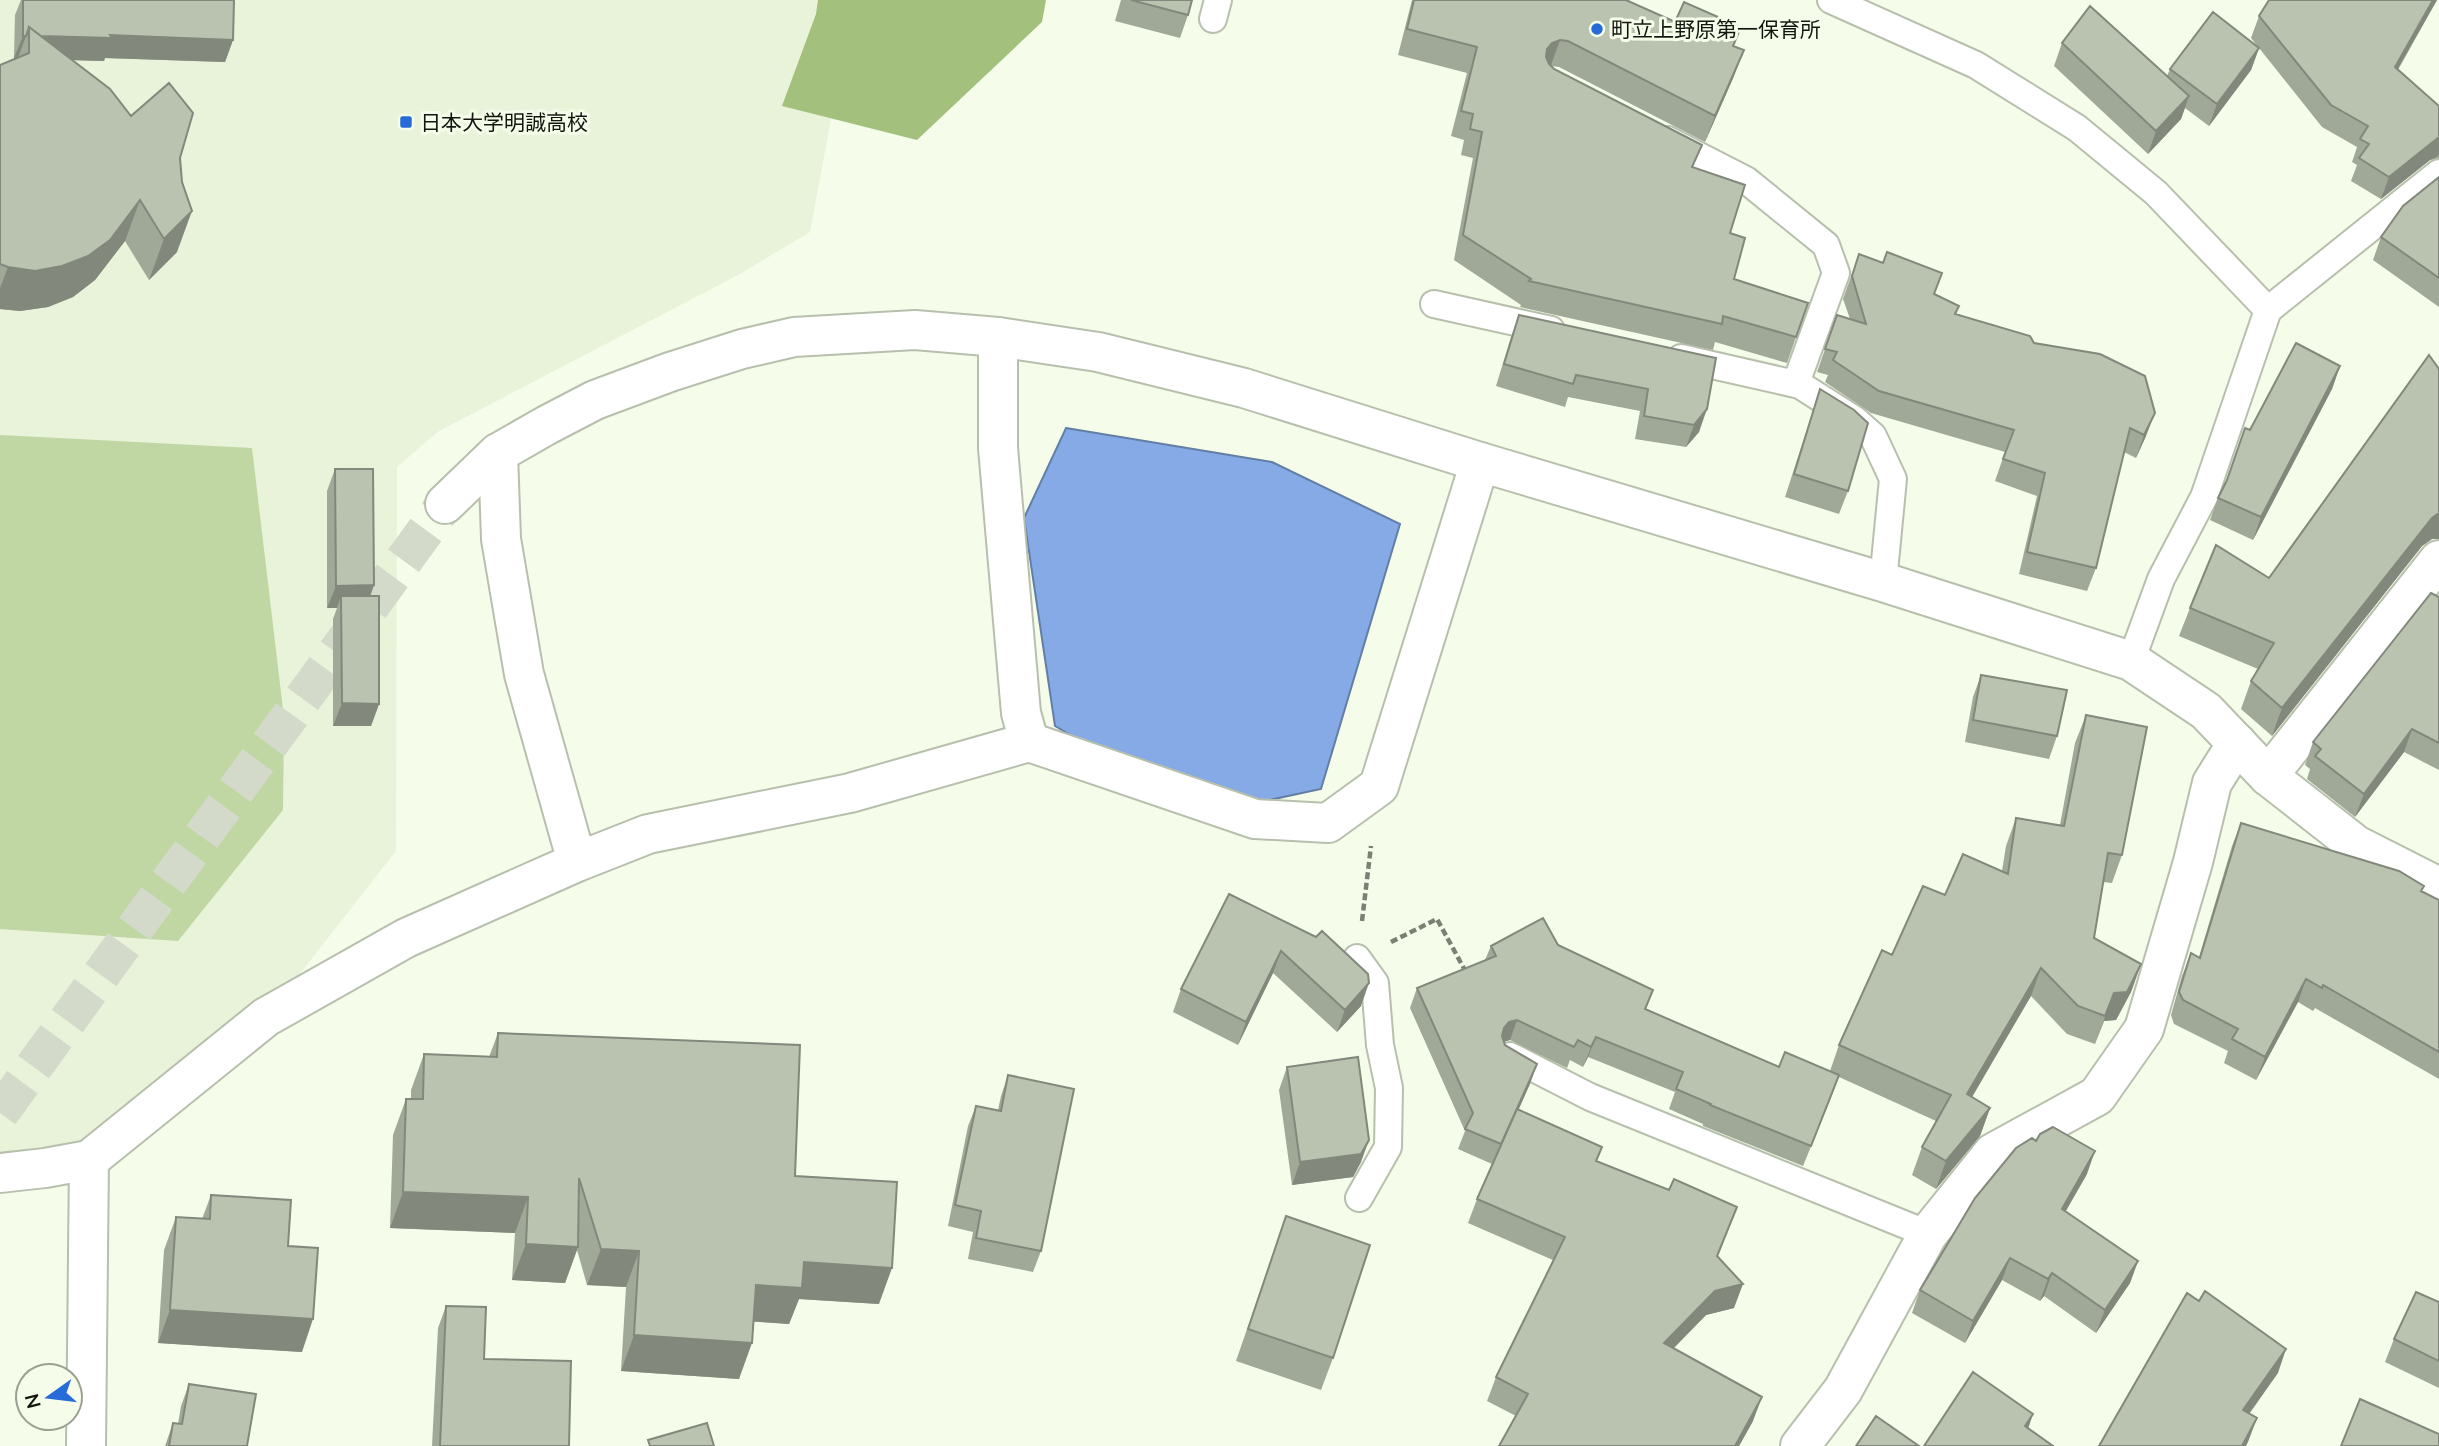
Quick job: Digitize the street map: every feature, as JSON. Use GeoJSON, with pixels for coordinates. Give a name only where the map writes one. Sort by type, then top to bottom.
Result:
{"type":"FeatureCollection","features":[{"type":"Feature","properties":{"kind":"street"},"geometry":{"type":"LineString","coordinates":[[445,504],[498,453],[595,400],[742,349],[794,337],[915,330],[998,337],[1098,352],[1244,388],[1480,463],[1883,582],[2131,661],[2206,711],[2268,776],[2356,845],[2439,887]]}},
{"type":"Feature","properties":{"kind":"street"},"geometry":{"type":"LineString","coordinates":[[998,337],[998,448],[1021,713],[1029,742]]}},
{"type":"Feature","properties":{"kind":"street"},"geometry":{"type":"LineString","coordinates":[[498,453],[501,540],[524,674],[577,862]]}},
{"type":"Feature","properties":{"kind":"street"},"geometry":{"type":"LineString","coordinates":[[0,1173],[89,1160],[265,1017],[406,938],[577,862],[648,834],[850,793],[1029,742],[1255,819],[1328,823],[1379,786],[1480,463]]}},
{"type":"Feature","properties":{"kind":"street"},"geometry":{"type":"LineString","coordinates":[[2268,776],[2439,560]]}},
{"type":"Feature","properties":{"kind":"street"},"geometry":{"type":"LineString","coordinates":[[1800,1446],[1843,1390],[1928,1234],[1993,1153],[2096,1096],[2144,1029],[2193,862],[2212,783],[2237,743]]}},
{"type":"Feature","properties":{"kind":"street"},"geometry":{"type":"LineString","coordinates":[[86,1446],[89,1160]]}},
{"type":"Feature","properties":{"kind":"lane"},"geometry":{"type":"LineString","coordinates":[[1831,0],[1976,65],[2077,128],[2156,193],[2268,310]]}},
{"type":"Feature","properties":{"kind":"lane"},"geometry":{"type":"LineString","coordinates":[[1649,130],[1746,180],[1826,245],[1836,273],[1796,383]]}},
{"type":"Feature","properties":{"kind":"lane"},"geometry":{"type":"LineString","coordinates":[[2131,661],[2161,579],[2204,497],[2268,310],[2439,173]]}},
{"type":"Feature","properties":{"kind":"lane"},"geometry":{"type":"LineString","coordinates":[[1434,304],[1572,334]]}},
{"type":"Feature","properties":{"kind":"lane"},"geometry":{"type":"LineString","coordinates":[[1651,352],[1796,383],[1855,420],[1872,436],[1893,479],[1883,582]]}},
{"type":"Feature","properties":{"kind":"lane"},"geometry":{"type":"LineString","coordinates":[[1357,958],[1376,983],[1380,1045],[1389,1088],[1388,1147],[1359,1199]]}},
{"type":"Feature","properties":{"kind":"lane"},"geometry":{"type":"LineString","coordinates":[[1510,1056],[1590,1097],[1928,1234]]}},
{"type":"Feature","properties":{"kind":"path"},"geometry":{"type":"LineString","coordinates":[[1357,958],[1379,786]]}},
{"type":"Feature","properties":{"kind":"path"},"geometry":{"type":"LineString","coordinates":[[1357,958],[1437,919],[1469,978]]}},
{"type":"Feature","properties":{"kind":"shaded area"},"geometry":{"type":"Polygon","coordinates":[[[0,0],[853,0],[810,232],[740,274],[439,431],[397,467],[396,851],[266,1017],[89,1160],[0,1173],[0,0]]]}},
{"type":"Feature","properties":{"kind":"green space"},"geometry":{"type":"Polygon","coordinates":[[[818,0],[1046,0],[1042,22],[917,140],[782,106],[816,14],[818,0]]]}},
{"type":"Feature","properties":{"kind":"green space"},"geometry":{"type":"Polygon","coordinates":[[[0,435],[252,448],[284,718],[283,810],[178,941],[0,929],[0,435]]]}},
{"type":"Feature","properties":{"kind":"water"},"geometry":{"type":"Polygon","coordinates":[[[1066,428],[1272,462],[1400,524],[1321,789],[1204,814],[1055,726],[1024,518],[1066,428]]]}},
{"type":"Feature","properties":{"kind":"building"},"geometry":{"type":"Polygon","coordinates":[[[23,0],[234,0],[233,40],[110,35],[112,38],[41,36],[29,27],[26,36],[23,36],[23,0]]]}},
{"type":"Feature","properties":{"kind":"building"},"geometry":{"type":"Polygon","coordinates":[[[1131,0],[1192,0],[1188,15],[1131,0]]]}},
{"type":"Feature","properties":{"kind":"building"},"geometry":{"type":"Polygon","coordinates":[[[1414,0],[1626,0],[1675,22],[1684,2],[1741,27],[1733,46],[1744,50],[1715,116],[1568,41],[1552,43],[1547,49],[1546,57],[1554,69],[1702,145],[1692,167],[1745,185],[1730,233],[1745,238],[1734,279],[1808,303],[1796,337],[1723,316],[1722,324],[1529,281],[1531,279],[1463,235],[1482,132],[1470,129],[1473,114],[1461,111],[1477,47],[1407,29],[1414,0]]]}},
{"type":"Feature","properties":{"kind":"building"},"geometry":{"type":"Polygon","coordinates":[[[2269,0],[2433,0],[2395,67],[2439,106],[2439,137],[2389,177],[2359,158],[2369,144],[2360,139],[2368,126],[2331,105],[2259,16],[2269,0]]]}},
{"type":"Feature","properties":{"kind":"building"},"geometry":{"type":"Polygon","coordinates":[[[2090,6],[2189,96],[2156,131],[2062,43],[2090,6]]]}},
{"type":"Feature","properties":{"kind":"building"},"geometry":{"type":"Polygon","coordinates":[[[2213,12],[2259,48],[2217,104],[2170,69],[2213,12]]]}},
{"type":"Feature","properties":{"kind":"building"},"geometry":{"type":"Polygon","coordinates":[[[29,27],[110,89],[131,116],[169,83],[193,113],[180,158],[182,182],[192,211],[164,239],[140,200],[110,240],[88,256],[62,266],[35,271],[0,264],[0,65],[29,53],[29,27]]]}},
{"type":"Feature","properties":{"kind":"building"},"geometry":{"type":"Polygon","coordinates":[[[2439,177],[2439,278],[2381,237],[2403,206],[2439,177]]]}},
{"type":"Feature","properties":{"kind":"building"},"geometry":{"type":"Polygon","coordinates":[[[1887,252],[1942,273],[1934,294],[1959,306],[1955,314],[2030,336],[2034,343],[2100,354],[2145,376],[2155,413],[2144,435],[2130,428],[2096,568],[2027,552],[2045,473],[2003,459],[2014,430],[1879,391],[1833,360],[1837,352],[1825,349],[1837,315],[1866,324],[1852,276],[1859,254],[1883,263],[1887,252]]]}},
{"type":"Feature","properties":{"kind":"building"},"geometry":{"type":"Polygon","coordinates":[[[1519,315],[1716,358],[1707,409],[1694,425],[1644,416],[1648,389],[1576,375],[1573,384],[1504,364],[1519,315]]]}},
{"type":"Feature","properties":{"kind":"building"},"geometry":{"type":"Polygon","coordinates":[[[2296,343],[2340,366],[2261,517],[2218,498],[2245,428],[2250,430],[2296,343]]]}},
{"type":"Feature","properties":{"kind":"building"},"geometry":{"type":"Polygon","coordinates":[[[2429,355],[2439,369],[2439,513],[2432,518],[2282,708],[2251,681],[2274,643],[2190,608],[2216,545],[2269,578],[2429,355]]]}},
{"type":"Feature","properties":{"kind":"building"},"geometry":{"type":"Polygon","coordinates":[[[1820,389],[1854,410],[1868,423],[1848,491],[1794,474],[1820,389]]]}},
{"type":"Feature","properties":{"kind":"building"},"geometry":{"type":"Polygon","coordinates":[[[335,469],[373,469],[374,585],[336,586],[335,469]]]}},
{"type":"Feature","properties":{"kind":"building"},"geometry":{"type":"Polygon","coordinates":[[[2431,593],[2439,597],[2439,743],[2412,729],[2364,794],[2315,756],[2321,749],[2313,742],[2431,593]]]}},
{"type":"Feature","properties":{"kind":"building"},"geometry":{"type":"Polygon","coordinates":[[[341,596],[379,596],[379,704],[342,703],[341,596]]]}},
{"type":"Feature","properties":{"kind":"building"},"geometry":{"type":"Polygon","coordinates":[[[1981,675],[2067,690],[2057,736],[1973,720],[1981,675]]]}},
{"type":"Feature","properties":{"kind":"building"},"geometry":{"type":"Polygon","coordinates":[[[2086,715],[2147,727],[2122,855],[2108,853],[2094,938],[2141,964],[2127,992],[2114,993],[2105,1016],[2078,1006],[2041,968],[1967,1094],[1990,1108],[1946,1161],[1922,1147],[1951,1095],[1839,1045],[1882,950],[1892,955],[1923,886],[1945,895],[1963,854],[2008,874],[2016,818],[2064,826],[2086,715]]]}},
{"type":"Feature","properties":{"kind":"building"},"geometry":{"type":"Polygon","coordinates":[[[2241,823],[2399,871],[2424,886],[2421,891],[2439,900],[2439,1052],[2323,985],[2322,988],[2306,979],[2265,1057],[2232,1039],[2238,1029],[2183,1000],[2179,992],[2191,953],[2200,958],[2241,823]]]}},
{"type":"Feature","properties":{"kind":"building"},"geometry":{"type":"Polygon","coordinates":[[[1229,894],[1316,937],[1322,931],[1368,974],[1369,983],[1345,1010],[1281,951],[1246,1022],[1181,989],[1229,894]]]}},
{"type":"Feature","properties":{"kind":"building"},"geometry":{"type":"Polygon","coordinates":[[[1543,918],[1558,945],[1653,990],[1645,1009],[1779,1067],[1785,1052],[1839,1075],[1811,1146],[1676,1089],[1683,1072],[1596,1037],[1591,1047],[1578,1040],[1574,1047],[1517,1020],[1509,1022],[1504,1028],[1502,1036],[1505,1045],[1537,1064],[1501,1144],[1465,1129],[1473,1113],[1417,988],[1496,956],[1491,946],[1543,918]]]}},
{"type":"Feature","properties":{"kind":"building"},"geometry":{"type":"Polygon","coordinates":[[[498,1033],[800,1045],[795,1176],[897,1182],[892,1268],[804,1262],[802,1288],[756,1285],[752,1343],[634,1335],[639,1251],[601,1249],[579,1178],[578,1247],[526,1244],[528,1197],[403,1192],[406,1099],[423,1099],[424,1054],[497,1057],[498,1033]]]}},
{"type":"Feature","properties":{"kind":"building"},"geometry":{"type":"Polygon","coordinates":[[[1358,1057],[1369,1140],[1361,1154],[1300,1162],[1287,1067],[1358,1057]]]}},
{"type":"Feature","properties":{"kind":"building"},"geometry":{"type":"Polygon","coordinates":[[[1008,1075],[1074,1089],[1041,1251],[976,1238],[981,1211],[955,1205],[976,1106],[1001,1111],[1008,1075]]]}},
{"type":"Feature","properties":{"kind":"building"},"geometry":{"type":"Polygon","coordinates":[[[1517,1109],[1602,1147],[1596,1161],[1669,1190],[1674,1179],[1737,1207],[1717,1256],[1743,1284],[1715,1291],[1664,1343],[1762,1397],[1735,1446],[1499,1446],[1528,1394],[1496,1377],[1565,1237],[1477,1199],[1517,1109]]]}},
{"type":"Feature","properties":{"kind":"building"},"geometry":{"type":"Polygon","coordinates":[[[2053,1127],[2095,1151],[2062,1209],[2138,1261],[2105,1310],[2052,1273],[2048,1279],[2010,1258],[1973,1321],[1920,1290],[1975,1198],[2016,1148],[2032,1138],[2036,1141],[2040,1134],[2053,1127]]]}},
{"type":"Feature","properties":{"kind":"building"},"geometry":{"type":"Polygon","coordinates":[[[211,1195],[291,1200],[288,1246],[318,1248],[313,1319],[170,1310],[176,1217],[210,1219],[211,1195]]]}},
{"type":"Feature","properties":{"kind":"building"},"geometry":{"type":"Polygon","coordinates":[[[1286,1216],[1370,1245],[1333,1358],[1248,1329],[1286,1216]]]}},
{"type":"Feature","properties":{"kind":"building"},"geometry":{"type":"Polygon","coordinates":[[[2205,1291],[2286,1349],[2243,1410],[2257,1418],[2242,1446],[2099,1446],[2187,1293],[2199,1301],[2205,1291]]]}},
{"type":"Feature","properties":{"kind":"building"},"geometry":{"type":"Polygon","coordinates":[[[2416,1292],[2439,1302],[2439,1361],[2394,1339],[2416,1292]]]}},
{"type":"Feature","properties":{"kind":"building"},"geometry":{"type":"Polygon","coordinates":[[[446,1306],[486,1307],[484,1359],[571,1361],[569,1446],[440,1446],[446,1306]]]}},
{"type":"Feature","properties":{"kind":"building"},"geometry":{"type":"Polygon","coordinates":[[[1973,1372],[2033,1414],[2025,1426],[2053,1446],[1924,1446],[1973,1372]]]}},
{"type":"Feature","properties":{"kind":"building"},"geometry":{"type":"Polygon","coordinates":[[[189,1384],[256,1394],[247,1446],[169,1446],[173,1423],[182,1424],[189,1384]]]}},
{"type":"Feature","properties":{"kind":"building"},"geometry":{"type":"Polygon","coordinates":[[[2360,1399],[2439,1434],[2439,1446],[2341,1446],[2360,1399]]]}},
{"type":"Feature","properties":{"kind":"building"},"geometry":{"type":"Polygon","coordinates":[[[1876,1416],[1919,1446],[1856,1446],[1876,1416]]]}},
{"type":"Feature","properties":{"kind":"building"},"geometry":{"type":"Polygon","coordinates":[[[707,1423],[714,1446],[650,1446],[648,1440],[707,1423]]]}},
{"type":"Feature","properties":{"kind":"tunnel"},"geometry":{"type":"LineString","coordinates":[[0,1113],[445,504]]}},
{"type":"Feature","properties":{"kind":"place","name":"町立上野原第一保育所"},"geometry":{"type":"Point","coordinates":[1597,29]}},
{"type":"Feature","properties":{"kind":"place","name":"日本大学明誠高校"},"geometry":{"type":"Point","coordinates":[406,122]}}]}
